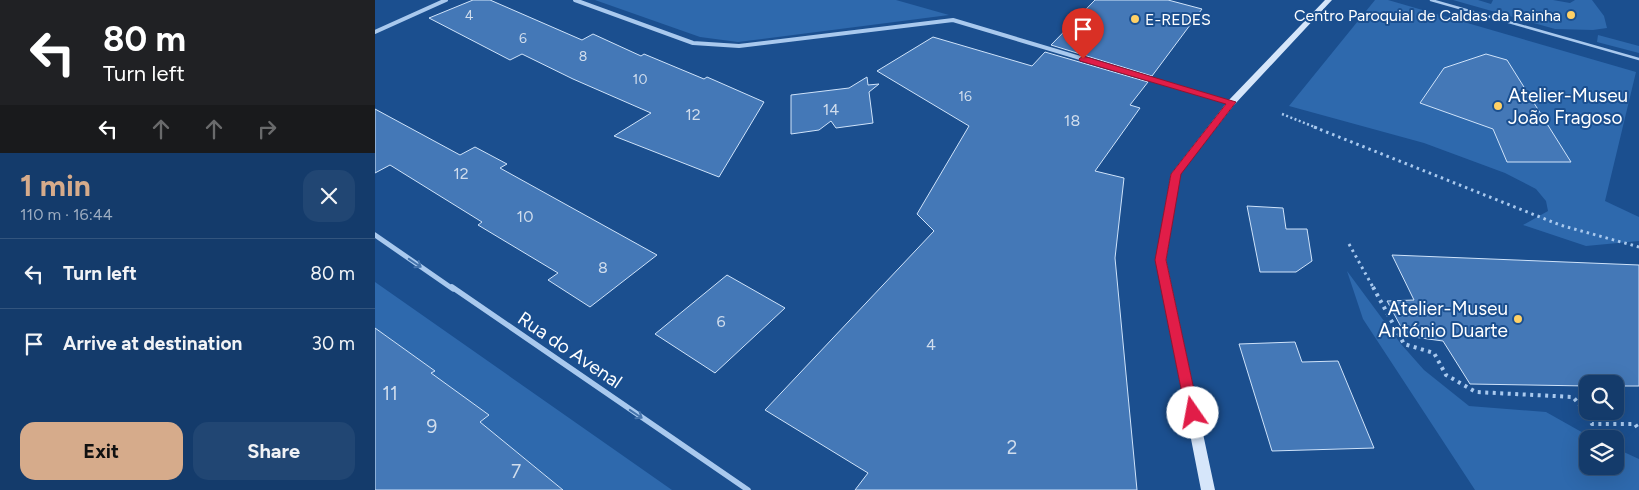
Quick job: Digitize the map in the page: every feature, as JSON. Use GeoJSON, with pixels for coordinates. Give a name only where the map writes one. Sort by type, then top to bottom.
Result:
{"type":"FeatureCollection","features":[{"type":"Feature","properties":{"kind":"main road"},"geometry":{"type":"LineString","coordinates":[[1208,490],[1161,260],[1176,174],[1231,102],[1329,0]]}},
{"type":"Feature","properties":{"kind":"street"},"geometry":{"type":"LineString","coordinates":[[375,32],[446,0]]}},
{"type":"Feature","properties":{"kind":"street"},"geometry":{"type":"LineString","coordinates":[[575,0],[693,43],[739,46],[953,20],[1231,102]]}},
{"type":"Feature","properties":{"kind":"street","name":"Rua do Avenal"},"geometry":{"type":"LineString","coordinates":[[375,235],[748,490]]}},
{"type":"Feature","properties":{"kind":"lane"},"geometry":{"type":"LineString","coordinates":[[1431,0],[1639,59]]}},
{"type":"Feature","properties":{"kind":"path"},"geometry":{"type":"LineString","coordinates":[[1282,114],[1560,225],[1639,247]]}},
{"type":"Feature","properties":{"kind":"path"},"geometry":{"type":"LineString","coordinates":[[1349,244],[1404,344],[1434,353],[1446,374],[1476,392],[1573,398],[1588,415],[1592,424],[1635,424],[1639,430]]}},
{"type":"Feature","properties":{"kind":"shaded area"},"geometry":{"type":"Polygon","coordinates":[[[595,0],[896,0],[949,15],[738,42],[700,37],[595,0]]]}},
{"type":"Feature","properties":{"kind":"shaded area"},"geometry":{"type":"Polygon","coordinates":[[[1375,0],[1388,0],[1636,72],[1605,201],[1639,217],[1639,241],[1586,246],[1523,225],[1548,211],[1546,201],[1536,189],[1505,173],[1424,143],[1289,106],[1375,0]]]}},
{"type":"Feature","properties":{"kind":"shaded area"},"geometry":{"type":"Polygon","coordinates":[[[1453,0],[1478,0],[1491,4],[1493,0],[1553,0],[1570,3],[1575,0],[1592,0],[1604,16],[1607,28],[1593,30],[1555,29],[1453,0]]]}},
{"type":"Feature","properties":{"kind":"shaded area"},"geometry":{"type":"Polygon","coordinates":[[[1598,35],[1639,46],[1639,53],[1597,42],[1598,35]]]}},
{"type":"Feature","properties":{"kind":"shaded area"},"geometry":{"type":"Polygon","coordinates":[[[1347,271],[1401,344],[1424,370],[1469,406],[1546,412],[1579,431],[1579,475],[1624,475],[1624,452],[1639,459],[1639,490],[1475,490],[1363,319],[1347,271]]]}},
{"type":"Feature","properties":{"kind":"shaded area"},"geometry":{"type":"Polygon","coordinates":[[[375,282],[672,490],[563,490],[516,451],[398,490],[489,415],[375,416],[434,371],[384,334],[375,341],[375,282]]]}},
{"type":"Feature","properties":{"kind":"building"},"geometry":{"type":"Polygon","coordinates":[[[473,0],[490,0],[582,40],[593,34],[641,56],[644,54],[704,79],[707,77],[764,102],[719,177],[614,136],[651,113],[573,79],[522,54],[510,60],[429,18],[473,0]]]}},
{"type":"Feature","properties":{"kind":"building","name":"E-REDES"},"geometry":{"type":"Polygon","coordinates":[[[1095,0],[1168,0],[1202,9],[1152,76],[1051,45],[1095,0]]]}},
{"type":"Feature","properties":{"kind":"building"},"geometry":{"type":"Polygon","coordinates":[[[933,37],[1032,66],[1045,52],[1148,82],[1130,105],[1140,108],[1095,171],[1124,178],[1115,258],[1137,490],[855,490],[868,473],[765,410],[934,231],[917,214],[969,126],[877,71],[933,37]]]}},
{"type":"Feature","properties":{"kind":"building","name":"Atelier-Museu João Fragoso"},"geometry":{"type":"Polygon","coordinates":[[[1486,54],[1507,60],[1571,162],[1507,162],[1493,129],[1420,103],[1444,68],[1486,54]]]}},
{"type":"Feature","properties":{"kind":"building"},"geometry":{"type":"Polygon","coordinates":[[[867,77],[868,85],[879,84],[869,92],[873,123],[836,128],[831,121],[819,130],[791,134],[791,95],[849,88],[867,77]]]}},
{"type":"Feature","properties":{"kind":"building"},"geometry":{"type":"Polygon","coordinates":[[[375,109],[460,155],[475,147],[507,164],[500,168],[657,255],[590,307],[548,280],[558,273],[478,225],[482,222],[390,165],[375,173],[375,109]]]}},
{"type":"Feature","properties":{"kind":"building"},"geometry":{"type":"Polygon","coordinates":[[[1247,206],[1283,208],[1286,229],[1307,229],[1312,261],[1296,272],[1260,272],[1247,206]]]}},
{"type":"Feature","properties":{"kind":"building","name":"Atelier-Museu António Duarte"},"geometry":{"type":"Polygon","coordinates":[[[1392,255],[1639,265],[1639,386],[1624,386],[1624,375],[1579,375],[1579,386],[1470,384],[1443,341],[1406,336],[1387,301],[1414,300],[1392,255]]]}},
{"type":"Feature","properties":{"kind":"building"},"geometry":{"type":"Polygon","coordinates":[[[727,275],[785,308],[715,373],[655,334],[727,275]]]}},
{"type":"Feature","properties":{"kind":"building"},"geometry":{"type":"Polygon","coordinates":[[[375,328],[435,371],[431,373],[489,415],[480,422],[563,490],[375,490],[375,328]]]}},
{"type":"Feature","properties":{"kind":"building"},"geometry":{"type":"Polygon","coordinates":[[[1295,342],[1302,362],[1338,361],[1374,448],[1272,451],[1239,344],[1295,342]]]}},
{"type":"Feature","properties":{"kind":"place","name":"Centro Paroquial de Caldas da Rainha"},"geometry":{"type":"Point","coordinates":[1571,15]}},
{"type":"Feature","properties":{"kind":"place","name":"E-REDES"},"geometry":{"type":"Point","coordinates":[1135,19]}},
{"type":"Feature","properties":{"kind":"place","name":"Atelier-Museu João Fragoso"},"geometry":{"type":"Point","coordinates":[1498,106]}},
{"type":"Feature","properties":{"kind":"place","name":"Atelier-Museu António Duarte"},"geometry":{"type":"Point","coordinates":[1518,319]}},
{"type":"Feature","properties":{"kind":"route"},"geometry":{"type":"LineString","coordinates":[[1083,59],[1231,102],[1176,174],[1161,260],[1193,413]]}}]}
